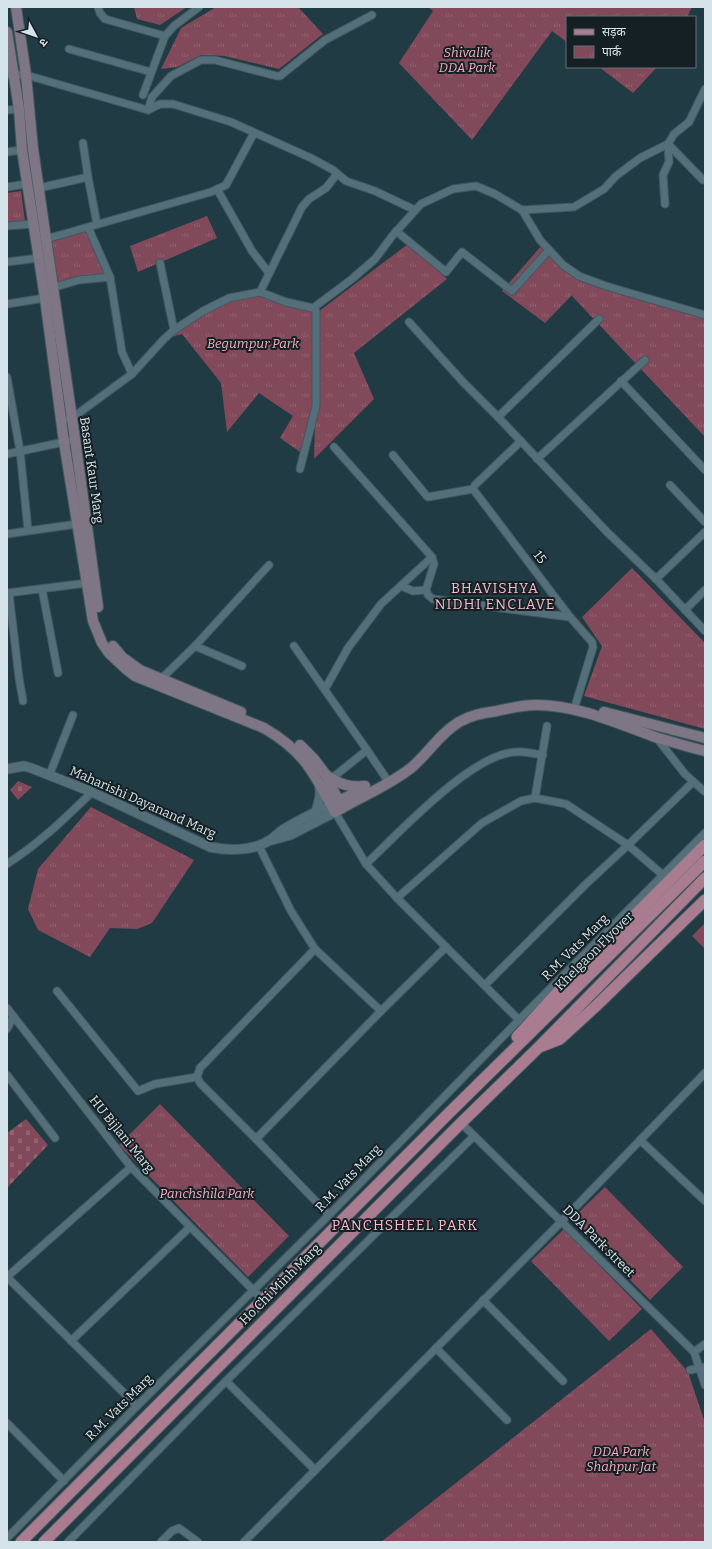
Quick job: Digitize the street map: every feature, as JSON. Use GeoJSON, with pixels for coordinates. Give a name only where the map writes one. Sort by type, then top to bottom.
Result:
{"type":"FeatureCollection","features":[{"type":"Feature","properties":{"kind":"main road","name":"Basant Kaur Marg"},"geometry":{"type":"LineString","coordinates":[[16,7],[26,75],[33,148],[46,239],[67,419],[64,442],[93,621],[97,632],[109,653],[126,670],[146,682],[264,728],[278,736],[302,757],[336,807]]}},
{"type":"Feature","properties":{"kind":"main road","name":"Basant Kaur Marg"},"geometry":{"type":"LineString","coordinates":[[8,37],[11,75],[19,109],[22,150],[33,224],[67,419],[75,438],[99,617],[103,628],[114,648],[126,660],[140,670],[268,723],[284,733],[314,759],[329,777],[336,807]]}},
{"type":"Feature","properties":{"kind":"main road","name":"Maharishi Dayanand Marg"},"geometry":{"type":"LineString","coordinates":[[336,807],[386,778],[412,759],[446,724],[468,712],[495,704],[522,700],[549,699],[575,706]]}},
{"type":"Feature","properties":{"kind":"main road","name":"Maharishi Dayanand Marg"},"geometry":{"type":"LineString","coordinates":[[336,807],[401,775],[422,757],[444,733],[468,718],[523,706],[575,706]]}},
{"type":"Feature","properties":{"kind":"main road"},"geometry":{"type":"LineString","coordinates":[[575,706],[607,716],[705,738]]}},
{"type":"Feature","properties":{"kind":"main road"},"geometry":{"type":"LineString","coordinates":[[607,716],[656,737],[705,750]]}},
{"type":"Feature","properties":{"kind":"main road"},"geometry":{"type":"LineString","coordinates":[[329,777],[342,784],[354,787],[372,785]]}},
{"type":"Feature","properties":{"kind":"main road"},"geometry":{"type":"LineString","coordinates":[[504,1060],[516,1038],[558,992],[705,845]]}},
{"type":"Feature","properties":{"kind":"main road","name":"Khelgaon Flyover"},"geometry":{"type":"LineString","coordinates":[[504,1060],[705,861]]}},
{"type":"Feature","properties":{"kind":"main road","name":"Khelgaon Flyover"},"geometry":{"type":"LineString","coordinates":[[538,1048],[705,878]]}},
{"type":"Feature","properties":{"kind":"main road"},"geometry":{"type":"LineString","coordinates":[[538,1048],[560,1039],[705,900]]}},
{"type":"Feature","properties":{"kind":"main road","name":"Ho Chi Minh Marg"},"geometry":{"type":"LineString","coordinates":[[44,1542],[461,1123],[538,1048]]}},
{"type":"Feature","properties":{"kind":"main road","name":"Ho Chi Minh Marg"},"geometry":{"type":"LineString","coordinates":[[21,1542],[504,1060]]}},
{"type":"Feature","properties":{"kind":"street"},"geometry":{"type":"LineString","coordinates":[[98,7],[100,13],[105,19],[165,36]]}},
{"type":"Feature","properties":{"kind":"street"},"geometry":{"type":"LineString","coordinates":[[143,95],[165,36],[174,26],[199,7]]}},
{"type":"Feature","properties":{"kind":"street"},"geometry":{"type":"LineString","coordinates":[[148,110],[152,97],[171,76],[201,60],[215,60],[280,76],[325,40],[372,15]]}},
{"type":"Feature","properties":{"kind":"street"},"geometry":{"type":"LineString","coordinates":[[69,49],[151,72]]}},
{"type":"Feature","properties":{"kind":"street"},"geometry":{"type":"LineString","coordinates":[[11,75],[26,75],[148,110],[160,104],[173,104],[223,120],[311,158],[352,184],[375,191],[415,210]]}},
{"type":"Feature","properties":{"kind":"street"},"geometry":{"type":"LineString","coordinates":[[665,204],[663,175],[668,162],[668,144],[674,134],[689,122],[705,89]]}},
{"type":"Feature","properties":{"kind":"street"},"geometry":{"type":"LineString","coordinates":[[7,110],[19,109]]}},
{"type":"Feature","properties":{"kind":"street"},"geometry":{"type":"LineString","coordinates":[[46,239],[226,185],[254,133]]}},
{"type":"Feature","properties":{"kind":"street"},"geometry":{"type":"LineString","coordinates":[[83,143],[97,224]]}},
{"type":"Feature","properties":{"kind":"street"},"geometry":{"type":"LineString","coordinates":[[668,144],[703,180]]}},
{"type":"Feature","properties":{"kind":"street"},"geometry":{"type":"LineString","coordinates":[[522,210],[574,207],[604,189],[616,176],[640,158],[668,144]]}},
{"type":"Feature","properties":{"kind":"street"},"geometry":{"type":"LineString","coordinates":[[7,152],[22,150]]}},
{"type":"Feature","properties":{"kind":"street"},"geometry":{"type":"LineString","coordinates":[[260,292],[302,207],[309,199],[326,188],[337,174]]}},
{"type":"Feature","properties":{"kind":"street"},"geometry":{"type":"LineString","coordinates":[[39,188],[88,177]]}},
{"type":"Feature","properties":{"kind":"street"},"geometry":{"type":"LineString","coordinates":[[7,187],[27,184]]}},
{"type":"Feature","properties":{"kind":"street"},"geometry":{"type":"LineString","coordinates":[[313,308],[352,279],[375,259],[396,231],[423,202],[453,190],[473,186],[480,187],[495,194],[522,210],[540,240],[563,265],[579,276],[606,286],[705,315]]}},
{"type":"Feature","properties":{"kind":"street"},"geometry":{"type":"LineString","coordinates":[[216,189],[252,251],[269,273]]}},
{"type":"Feature","properties":{"kind":"street"},"geometry":{"type":"LineString","coordinates":[[7,226],[33,224]]}},
{"type":"Feature","properties":{"kind":"street"},"geometry":{"type":"LineString","coordinates":[[88,227],[110,277],[122,352],[132,374]]}},
{"type":"Feature","properties":{"kind":"street"},"geometry":{"type":"LineString","coordinates":[[396,231],[446,272],[462,252],[512,291],[549,250]]}},
{"type":"Feature","properties":{"kind":"street"},"geometry":{"type":"LineString","coordinates":[[7,262],[39,258]]}},
{"type":"Feature","properties":{"kind":"street"},"geometry":{"type":"LineString","coordinates":[[160,264],[174,330]]}},
{"type":"Feature","properties":{"kind":"street"},"geometry":{"type":"LineString","coordinates":[[52,288],[79,280],[110,277]]}},
{"type":"Feature","properties":{"kind":"street"},"geometry":{"type":"LineString","coordinates":[[67,419],[132,374],[174,330],[203,311],[229,298],[260,292],[286,302],[313,308],[316,311],[316,406],[300,469]]}},
{"type":"Feature","properties":{"kind":"street"},"geometry":{"type":"LineString","coordinates":[[7,304],[45,298]]}},
{"type":"Feature","properties":{"kind":"street"},"geometry":{"type":"LineString","coordinates":[[498,417],[599,320]]}},
{"type":"Feature","properties":{"kind":"street"},"geometry":{"type":"LineString","coordinates":[[409,322],[463,382],[521,441],[606,532],[656,579],[705,631]]}},
{"type":"Feature","properties":{"kind":"street"},"geometry":{"type":"LineString","coordinates":[[537,459],[645,360]]}},
{"type":"Feature","properties":{"kind":"street"},"geometry":{"type":"LineString","coordinates":[[7,377],[20,451],[28,530]]}},
{"type":"Feature","properties":{"kind":"street"},"geometry":{"type":"LineString","coordinates":[[621,381],[705,470]]}},
{"type":"Feature","properties":{"kind":"street"},"geometry":{"type":"LineString","coordinates":[[7,454],[64,442],[75,438]]}},
{"type":"Feature","properties":{"kind":"street"},"geometry":{"type":"LineString","coordinates":[[392,455],[428,497],[473,489],[475,485],[521,441]]}},
{"type":"Feature","properties":{"kind":"street"},"geometry":{"type":"LineString","coordinates":[[334,447],[432,557],[434,564],[426,590],[428,595],[433,599],[570,617]]}},
{"type":"Feature","properties":{"kind":"street"},"geometry":{"type":"LineString","coordinates":[[670,485],[705,522]]}},
{"type":"Feature","properties":{"kind":"street","name":"15"},"geometry":{"type":"LineString","coordinates":[[473,489],[570,617],[593,644],[575,706]]}},
{"type":"Feature","properties":{"kind":"street"},"geometry":{"type":"LineString","coordinates":[[7,534],[77,524]]}},
{"type":"Feature","properties":{"kind":"street"},"geometry":{"type":"LineString","coordinates":[[656,579],[705,532]]}},
{"type":"Feature","properties":{"kind":"street"},"geometry":{"type":"LineString","coordinates":[[324,689],[348,648],[381,604],[432,557]]}},
{"type":"Feature","properties":{"kind":"street"},"geometry":{"type":"LineString","coordinates":[[162,678],[195,646],[269,565]]}},
{"type":"Feature","properties":{"kind":"street"},"geometry":{"type":"LineString","coordinates":[[23,701],[8,593],[87,583]]}},
{"type":"Feature","properties":{"kind":"street"},"geometry":{"type":"LineString","coordinates":[[401,586],[413,592],[426,590]]}},
{"type":"Feature","properties":{"kind":"street"},"geometry":{"type":"LineString","coordinates":[[42,589],[58,673]]}},
{"type":"Feature","properties":{"kind":"street"},"geometry":{"type":"LineString","coordinates":[[685,610],[705,590]]}},
{"type":"Feature","properties":{"kind":"street"},"geometry":{"type":"LineString","coordinates":[[195,646],[242,666]]}},
{"type":"Feature","properties":{"kind":"street"},"geometry":{"type":"LineString","coordinates":[[294,646],[368,750],[386,778]]}},
{"type":"Feature","properties":{"kind":"street"},"geometry":{"type":"LineString","coordinates":[[49,776],[73,715]]}},
{"type":"Feature","properties":{"kind":"street"},"geometry":{"type":"LineString","coordinates":[[535,798],[547,726]]}},
{"type":"Feature","properties":{"kind":"street"},"geometry":{"type":"LineString","coordinates":[[656,737],[674,762],[705,792]]}},
{"type":"Feature","properties":{"kind":"street"},"geometry":{"type":"LineString","coordinates":[[329,777],[368,750]]}},
{"type":"Feature","properties":{"kind":"street"},"geometry":{"type":"LineString","coordinates":[[366,864],[422,810],[455,782],[489,760],[515,752],[543,755]]}},
{"type":"Feature","properties":{"kind":"street","name":"Maharishi Dayanand Marg"},"geometry":{"type":"LineString","coordinates":[[7,769],[24,766],[31,768],[92,792],[210,847],[233,849],[259,846],[270,840],[284,828],[316,812],[336,807]]}},
{"type":"Feature","properties":{"kind":"street"},"geometry":{"type":"LineString","coordinates":[[485,985],[584,885],[693,782]]}},
{"type":"Feature","properties":{"kind":"street"},"geometry":{"type":"LineString","coordinates":[[316,812],[320,797],[320,784]]}},
{"type":"Feature","properties":{"kind":"street"},"geometry":{"type":"LineString","coordinates":[[7,864],[46,837],[92,792]]}},
{"type":"Feature","properties":{"kind":"street"},"geometry":{"type":"LineString","coordinates":[[397,898],[482,824],[521,801],[535,798],[566,804],[628,845],[663,875]]}},
{"type":"Feature","properties":{"kind":"street"},"geometry":{"type":"LineString","coordinates":[[336,807],[366,864],[397,898],[519,1020]]}},
{"type":"Feature","properties":{"kind":"street","name":"Maharishi Dayanand Marg"},"geometry":{"type":"LineString","coordinates":[[270,840],[290,835],[336,807]]}},
{"type":"Feature","properties":{"kind":"street","name":"R.M. Vats Marg"},"geometry":{"type":"LineString","coordinates":[[7,1538],[329,1215],[519,1020],[705,833]]}},
{"type":"Feature","properties":{"kind":"street"},"geometry":{"type":"LineString","coordinates":[[259,846],[291,911],[315,949],[381,1011]]}},
{"type":"Feature","properties":{"kind":"street"},"geometry":{"type":"LineString","coordinates":[[256,1139],[446,947]]}},
{"type":"Feature","properties":{"kind":"street"},"geometry":{"type":"LineString","coordinates":[[315,949],[200,1068],[197,1077],[200,1083],[329,1215]]}},
{"type":"Feature","properties":{"kind":"street"},"geometry":{"type":"LineString","coordinates":[[57,991],[138,1091],[155,1084],[197,1077]]}},
{"type":"Feature","properties":{"kind":"street","name":"HU Bijlani Marg"},"geometry":{"type":"LineString","coordinates":[[7,1008],[131,1167],[262,1300]]}},
{"type":"Feature","properties":{"kind":"street"},"geometry":{"type":"LineString","coordinates":[[7,1029],[14,1017]]}},
{"type":"Feature","properties":{"kind":"street"},"geometry":{"type":"LineString","coordinates":[[244,1542],[562,1221],[705,1073]]}},
{"type":"Feature","properties":{"kind":"street"},"geometry":{"type":"LineString","coordinates":[[7,1074],[55,1138]]}},
{"type":"Feature","properties":{"kind":"street","name":"DDA Park street"},"geometry":{"type":"LineString","coordinates":[[461,1123],[694,1352],[702,1367],[705,1385]]}},
{"type":"Feature","properties":{"kind":"street"},"geometry":{"type":"LineString","coordinates":[[68,1542],[226,1381],[474,1136]]}},
{"type":"Feature","properties":{"kind":"street"},"geometry":{"type":"LineString","coordinates":[[640,1140],[705,1201]]}},
{"type":"Feature","properties":{"kind":"street"},"geometry":{"type":"LineString","coordinates":[[131,1167],[7,1277],[137,1406]]}},
{"type":"Feature","properties":{"kind":"street"},"geometry":{"type":"LineString","coordinates":[[71,1341],[190,1227]]}},
{"type":"Feature","properties":{"kind":"street"},"geometry":{"type":"LineString","coordinates":[[484,1300],[562,1381]]}},
{"type":"Feature","properties":{"kind":"street"},"geometry":{"type":"LineString","coordinates":[[694,1352],[705,1344]]}},
{"type":"Feature","properties":{"kind":"street"},"geometry":{"type":"LineString","coordinates":[[436,1348],[507,1420]]}},
{"type":"Feature","properties":{"kind":"street"},"geometry":{"type":"LineString","coordinates":[[690,1370],[702,1367]]}},
{"type":"Feature","properties":{"kind":"street"},"geometry":{"type":"LineString","coordinates":[[226,1381],[316,1470]]}},
{"type":"Feature","properties":{"kind":"street"},"geometry":{"type":"LineString","coordinates":[[7,1423],[64,1481]]}},
{"type":"Feature","properties":{"kind":"street"},"geometry":{"type":"LineString","coordinates":[[161,1542],[172,1531],[179,1528],[198,1542]]}},
{"type":"Feature","properties":{"kind":"green space"},"geometry":{"type":"Polygon","coordinates":[[[134,7],[187,7],[160,25],[137,19],[134,7]]]}},
{"type":"Feature","properties":{"kind":"green space"},"geometry":{"type":"Polygon","coordinates":[[[216,7],[298,7],[323,34],[279,69],[224,56],[201,55],[177,67],[161,69],[181,28],[216,7]]]}},
{"type":"Feature","properties":{"kind":"green space","name":"Shivalik DDA Park"},"geometry":{"type":"Polygon","coordinates":[[[428,7],[692,7],[688,16],[566,16],[566,41],[552,31],[472,140],[399,63],[433,11],[428,7]]]}},
{"type":"Feature","properties":{"kind":"green space"},"geometry":{"type":"Polygon","coordinates":[[[600,68],[656,68],[633,93],[600,68]]]}},
{"type":"Feature","properties":{"kind":"green space"},"geometry":{"type":"Polygon","coordinates":[[[21,191],[25,221],[7,224],[7,193],[21,191]]]}},
{"type":"Feature","properties":{"kind":"green space"},"geometry":{"type":"Polygon","coordinates":[[[207,216],[217,238],[138,272],[130,246],[207,216]]]}},
{"type":"Feature","properties":{"kind":"green space"},"geometry":{"type":"Polygon","coordinates":[[[88,227],[110,277],[52,284],[46,239],[88,227]]]}},
{"type":"Feature","properties":{"kind":"green space","name":"Begumpur Park"},"geometry":{"type":"Polygon","coordinates":[[[408,244],[447,279],[354,353],[374,399],[314,459],[315,423],[306,456],[280,438],[293,416],[259,393],[227,432],[221,383],[182,334],[164,339],[229,298],[254,292],[318,312],[408,244]]]}},
{"type":"Feature","properties":{"kind":"green space"},"geometry":{"type":"Polygon","coordinates":[[[543,244],[563,265],[584,278],[705,315],[705,437],[572,296],[574,293],[545,323],[502,291],[543,244]]]}},
{"type":"Feature","properties":{"kind":"green space"},"geometry":{"type":"Polygon","coordinates":[[[632,568],[705,643],[705,729],[584,696],[602,646],[582,617],[632,568]]]}},
{"type":"Feature","properties":{"kind":"green space"},"geometry":{"type":"Polygon","coordinates":[[[18,781],[32,787],[18,800],[10,790],[18,781]]]}},
{"type":"Feature","properties":{"kind":"green space"},"geometry":{"type":"Polygon","coordinates":[[[91,807],[194,860],[152,923],[137,929],[110,928],[90,957],[38,930],[28,909],[38,869],[91,807]]]}},
{"type":"Feature","properties":{"kind":"green space"},"geometry":{"type":"Polygon","coordinates":[[[705,923],[705,949],[692,936],[705,923]]]}},
{"type":"Feature","properties":{"kind":"green space","name":"Panchshila Park"},"geometry":{"type":"Polygon","coordinates":[[[160,1104],[289,1236],[248,1277],[119,1145],[160,1104]]]}},
{"type":"Feature","properties":{"kind":"green space"},"geometry":{"type":"Polygon","coordinates":[[[26,1119],[48,1145],[7,1188],[7,1133],[26,1119]]]}},
{"type":"Feature","properties":{"kind":"green space"},"geometry":{"type":"Polygon","coordinates":[[[605,1187],[683,1267],[650,1300],[571,1220],[605,1187]]]}},
{"type":"Feature","properties":{"kind":"green space"},"geometry":{"type":"Polygon","coordinates":[[[564,1229],[642,1309],[609,1341],[531,1261],[564,1229]]]}},
{"type":"Feature","properties":{"kind":"green space","name":"DDA Park Shahpur Jat"},"geometry":{"type":"Polygon","coordinates":[[[651,1329],[688,1372],[705,1423],[705,1542],[381,1542],[651,1329]]]}},
{"type":"Feature","properties":{"kind":"district","name":"BHAVISHYA NIDHI ENCLAVE"},"geometry":{"type":"Point","coordinates":[495,596]}},
{"type":"Feature","properties":{"kind":"district","name":"PANCHSHEEL PARK"},"geometry":{"type":"Point","coordinates":[405,1225]}}]}
